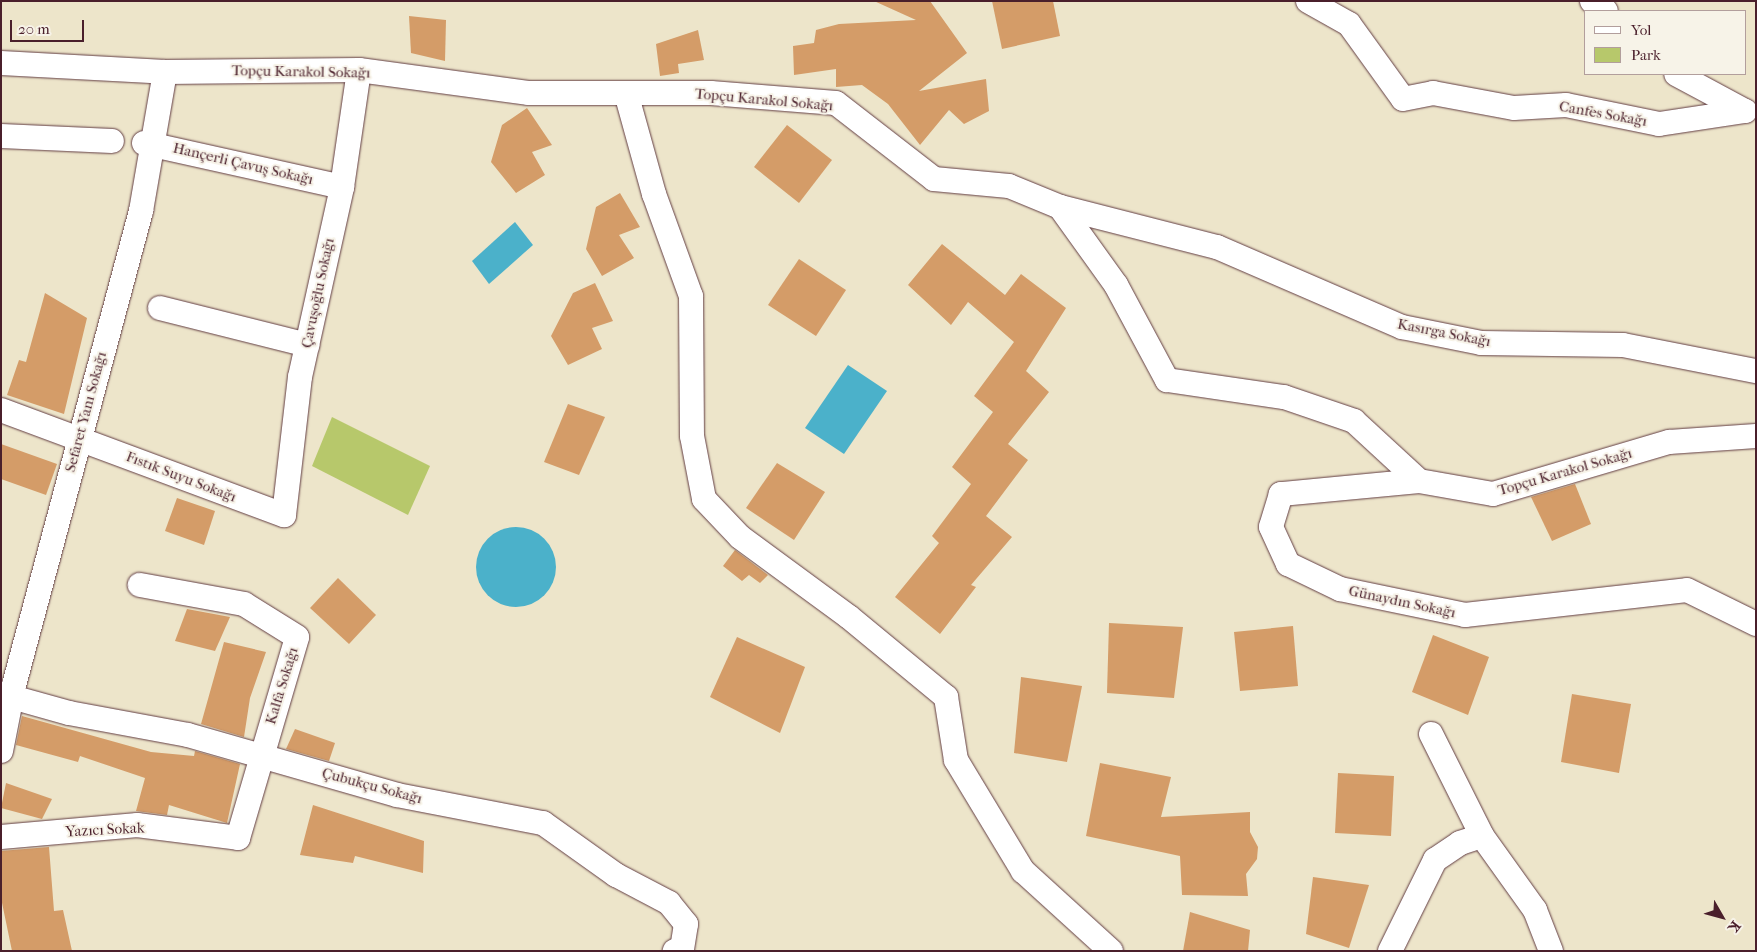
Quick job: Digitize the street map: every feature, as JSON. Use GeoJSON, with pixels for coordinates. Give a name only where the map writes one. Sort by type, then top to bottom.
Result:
{"type":"FeatureCollection","features":[{"type":"Feature","properties":{"kind":"street","name":"Canfes Sokağı"},"geometry":{"type":"LineString","coordinates":[[1308,1],[1349,24],[1404,99],[1433,93],[1514,108],[1566,105],[1659,124],[1750,114]]}},
{"type":"Feature","properties":{"kind":"street"},"geometry":{"type":"LineString","coordinates":[[1592,1],[1605,10]]}},
{"type":"Feature","properties":{"kind":"street","name":"Topçu Karakol Sokağı"},"geometry":{"type":"LineString","coordinates":[[1,63],[165,72],[359,70],[529,93],[711,93],[836,103],[934,179],[1008,186],[1060,207]]}},
{"type":"Feature","properties":{"kind":"street","name":"Çavuşoğlu Sokağı"},"geometry":{"type":"LineString","coordinates":[[284,515],[307,344],[342,187],[359,70]]}},
{"type":"Feature","properties":{"kind":"street","name":"Sefaret Yanı Sokağı"},"geometry":{"type":"LineString","coordinates":[[1,751],[6,695],[141,211],[148,143],[165,72]]}},
{"type":"Feature","properties":{"kind":"street","name":"Canfes Sokağı"},"geometry":{"type":"LineString","coordinates":[[1678,75],[1750,114]]}},
{"type":"Feature","properties":{"kind":"street"},"geometry":{"type":"LineString","coordinates":[[626,93],[654,194],[691,296],[692,436],[704,499],[740,537],[849,617],[946,696],[956,760],[1023,870],[1111,951]]}},
{"type":"Feature","properties":{"kind":"street"},"geometry":{"type":"LineString","coordinates":[[1,136],[112,141]]}},
{"type":"Feature","properties":{"kind":"street","name":"Hançerli Çavuş Sokağı"},"geometry":{"type":"LineString","coordinates":[[148,143],[342,187]]}},
{"type":"Feature","properties":{"kind":"street"},"geometry":{"type":"LineString","coordinates":[[1060,207],[1116,285],[1168,380],[1284,397],[1354,421],[1419,481]]}},
{"type":"Feature","properties":{"kind":"street","name":"Kasırga Sokağı"},"geometry":{"type":"LineString","coordinates":[[1060,207],[1217,247],[1402,327],[1481,343],[1623,345],[1756,371]]}},
{"type":"Feature","properties":{"kind":"street"},"geometry":{"type":"LineString","coordinates":[[160,308],[307,344]]}},
{"type":"Feature","properties":{"kind":"street","name":"Fıstık Suyu Sokağı"},"geometry":{"type":"LineString","coordinates":[[1,410],[284,515]]}},
{"type":"Feature","properties":{"kind":"street","name":"Topçu Karakol Sokağı"},"geometry":{"type":"LineString","coordinates":[[1419,481],[1493,494],[1669,442],[1756,436]]}},
{"type":"Feature","properties":{"kind":"street","name":"Günaydın Sokağı"},"geometry":{"type":"LineString","coordinates":[[1419,481],[1281,494],[1271,527],[1288,564],[1340,589],[1465,615],[1687,590],[1756,624]]}},
{"type":"Feature","properties":{"kind":"street","name":"Kalfa Sokağı"},"geometry":{"type":"LineString","coordinates":[[140,585],[244,604],[297,637],[260,756],[238,838]]}},
{"type":"Feature","properties":{"kind":"street","name":"Çubukçu Sokağı"},"geometry":{"type":"LineString","coordinates":[[6,695],[260,756],[396,795],[543,823],[616,875],[669,903],[686,924],[682,948],[675,951]]}},
{"type":"Feature","properties":{"kind":"street"},"geometry":{"type":"LineString","coordinates":[[1432,734],[1482,836],[1535,910],[1551,951]]}},
{"type":"Feature","properties":{"kind":"street","name":"Yazıcı Sokak"},"geometry":{"type":"LineString","coordinates":[[1,836],[137,825],[238,838]]}},
{"type":"Feature","properties":{"kind":"street"},"geometry":{"type":"LineString","coordinates":[[1390,951],[1435,860],[1460,843],[1482,836]]}},
{"type":"Feature","properties":{"kind":"green space"},"geometry":{"type":"Polygon","coordinates":[[[332,417],[430,466],[408,515],[312,466],[332,417]]]}},
{"type":"Feature","properties":{"kind":"water"},"geometry":{"type":"Polygon","coordinates":[[[515,222],[533,245],[489,284],[472,261],[515,222]]]}},
{"type":"Feature","properties":{"kind":"water"},"geometry":{"type":"Polygon","coordinates":[[[848,365],[887,391],[844,454],[805,428],[848,365]]]}},
{"type":"Feature","properties":{"kind":"water"},"geometry":{"type":"Polygon","coordinates":[[[508,527],[524,527],[545,538],[556,559],[556,575],[545,596],[524,607],[508,607],[494,601],[482,589],[476,575],[476,559],[482,545],[494,533],[508,527]]]}},
{"type":"Feature","properties":{"kind":"building"},"geometry":{"type":"Polygon","coordinates":[[[874,1],[930,1],[967,53],[919,91],[986,79],[989,111],[964,124],[949,110],[920,145],[888,104],[862,85],[836,87],[836,69],[794,75],[793,46],[814,43],[816,30],[839,24],[916,20],[874,1]]]}},
{"type":"Feature","properties":{"kind":"building"},"geometry":{"type":"Polygon","coordinates":[[[992,1],[1053,1],[1060,36],[1002,49],[992,1]]]}},
{"type":"Feature","properties":{"kind":"building"},"geometry":{"type":"Polygon","coordinates":[[[409,16],[446,20],[445,61],[411,53],[409,16]]]}},
{"type":"Feature","properties":{"kind":"building"},"geometry":{"type":"Polygon","coordinates":[[[698,30],[704,60],[678,64],[679,73],[660,76],[656,44],[698,30]]]}},
{"type":"Feature","properties":{"kind":"building"},"geometry":{"type":"Polygon","coordinates":[[[527,108],[552,145],[532,152],[545,175],[516,193],[491,162],[502,125],[527,108]]]}},
{"type":"Feature","properties":{"kind":"building"},"geometry":{"type":"Polygon","coordinates":[[[787,125],[832,160],[799,203],[754,167],[787,125]]]}},
{"type":"Feature","properties":{"kind":"building"},"geometry":{"type":"Polygon","coordinates":[[[620,193],[640,227],[619,235],[634,258],[602,276],[586,249],[596,207],[620,193]]]}},
{"type":"Feature","properties":{"kind":"building"},"geometry":{"type":"Polygon","coordinates":[[[942,244],[1005,295],[1021,274],[1066,308],[1026,371],[1049,392],[1008,444],[1028,460],[986,516],[1012,537],[971,585],[976,587],[940,634],[895,597],[939,543],[932,536],[971,484],[952,467],[993,412],[974,396],[1014,342],[968,302],[951,325],[908,285],[942,244]]]}},
{"type":"Feature","properties":{"kind":"building"},"geometry":{"type":"Polygon","coordinates":[[[799,259],[846,290],[816,336],[768,305],[799,259]]]}},
{"type":"Feature","properties":{"kind":"building"},"geometry":{"type":"Polygon","coordinates":[[[595,283],[613,321],[592,328],[602,349],[568,365],[551,336],[573,293],[595,283]]]}},
{"type":"Feature","properties":{"kind":"building"},"geometry":{"type":"Polygon","coordinates":[[[45,293],[87,318],[64,414],[7,395],[19,360],[26,362],[45,293]]]}},
{"type":"Feature","properties":{"kind":"building"},"geometry":{"type":"Polygon","coordinates":[[[568,404],[605,417],[579,475],[544,462],[568,404]]]}},
{"type":"Feature","properties":{"kind":"building"},"geometry":{"type":"Polygon","coordinates":[[[1,444],[57,464],[46,495],[1,479],[1,444]]]}},
{"type":"Feature","properties":{"kind":"building"},"geometry":{"type":"Polygon","coordinates":[[[777,463],[825,492],[794,540],[746,508],[777,463]]]}},
{"type":"Feature","properties":{"kind":"building"},"geometry":{"type":"Polygon","coordinates":[[[1575,484],[1591,524],[1552,541],[1531,497],[1575,484]]]}},
{"type":"Feature","properties":{"kind":"building"},"geometry":{"type":"Polygon","coordinates":[[[177,498],[215,511],[204,545],[165,531],[177,498]]]}},
{"type":"Feature","properties":{"kind":"building"},"geometry":{"type":"Polygon","coordinates":[[[735,550],[768,575],[760,583],[749,575],[742,581],[723,566],[735,550]]]}},
{"type":"Feature","properties":{"kind":"building"},"geometry":{"type":"Polygon","coordinates":[[[338,578],[376,615],[349,644],[310,608],[338,578]]]}},
{"type":"Feature","properties":{"kind":"building"},"geometry":{"type":"Polygon","coordinates":[[[187,609],[230,617],[215,651],[175,641],[187,609]]]}},
{"type":"Feature","properties":{"kind":"building"},"geometry":{"type":"Polygon","coordinates":[[[1109,623],[1183,627],[1174,698],[1107,693],[1109,623]]]}},
{"type":"Feature","properties":{"kind":"building"},"geometry":{"type":"Polygon","coordinates":[[[1293,626],[1298,686],[1240,691],[1234,632],[1293,626]]]}},
{"type":"Feature","properties":{"kind":"building"},"geometry":{"type":"Polygon","coordinates":[[[1433,635],[1489,657],[1468,715],[1412,692],[1433,635]]]}},
{"type":"Feature","properties":{"kind":"building"},"geometry":{"type":"Polygon","coordinates":[[[737,637],[805,667],[780,733],[710,697],[737,637]]]}},
{"type":"Feature","properties":{"kind":"building"},"geometry":{"type":"Polygon","coordinates":[[[224,642],[266,652],[250,698],[244,737],[201,724],[224,642]]]}},
{"type":"Feature","properties":{"kind":"building"},"geometry":{"type":"Polygon","coordinates":[[[1021,677],[1082,686],[1067,762],[1014,753],[1021,677]]]}},
{"type":"Feature","properties":{"kind":"building"},"geometry":{"type":"Polygon","coordinates":[[[1572,694],[1631,704],[1619,773],[1561,762],[1572,694]]]}},
{"type":"Feature","properties":{"kind":"building"},"geometry":{"type":"Polygon","coordinates":[[[22,716],[151,752],[194,756],[195,751],[240,764],[227,823],[169,805],[167,815],[136,811],[145,778],[80,756],[78,762],[16,745],[22,716]]]}},
{"type":"Feature","properties":{"kind":"building"},"geometry":{"type":"Polygon","coordinates":[[[295,729],[335,743],[329,761],[286,749],[295,729]]]}},
{"type":"Feature","properties":{"kind":"building"},"geometry":{"type":"Polygon","coordinates":[[[1100,763],[1171,777],[1161,817],[1250,812],[1250,832],[1258,847],[1257,859],[1246,874],[1248,896],[1182,895],[1180,856],[1086,836],[1100,763]]]}},
{"type":"Feature","properties":{"kind":"building"},"geometry":{"type":"Polygon","coordinates":[[[1338,773],[1394,776],[1391,836],[1335,833],[1338,773]]]}},
{"type":"Feature","properties":{"kind":"building"},"geometry":{"type":"Polygon","coordinates":[[[6,783],[52,799],[42,819],[1,808],[6,783]]]}},
{"type":"Feature","properties":{"kind":"building"},"geometry":{"type":"Polygon","coordinates":[[[313,805],[424,841],[423,873],[355,856],[353,863],[300,855],[313,805]]]}},
{"type":"Feature","properties":{"kind":"building"},"geometry":{"type":"Polygon","coordinates":[[[49,847],[54,911],[63,910],[72,951],[12,951],[1,898],[1,851],[49,847]]]}},
{"type":"Feature","properties":{"kind":"building"},"geometry":{"type":"Polygon","coordinates":[[[1313,877],[1369,885],[1349,948],[1306,934],[1313,877]]]}},
{"type":"Feature","properties":{"kind":"building"},"geometry":{"type":"Polygon","coordinates":[[[1190,912],[1250,930],[1248,951],[1183,951],[1190,912]]]}}]}
